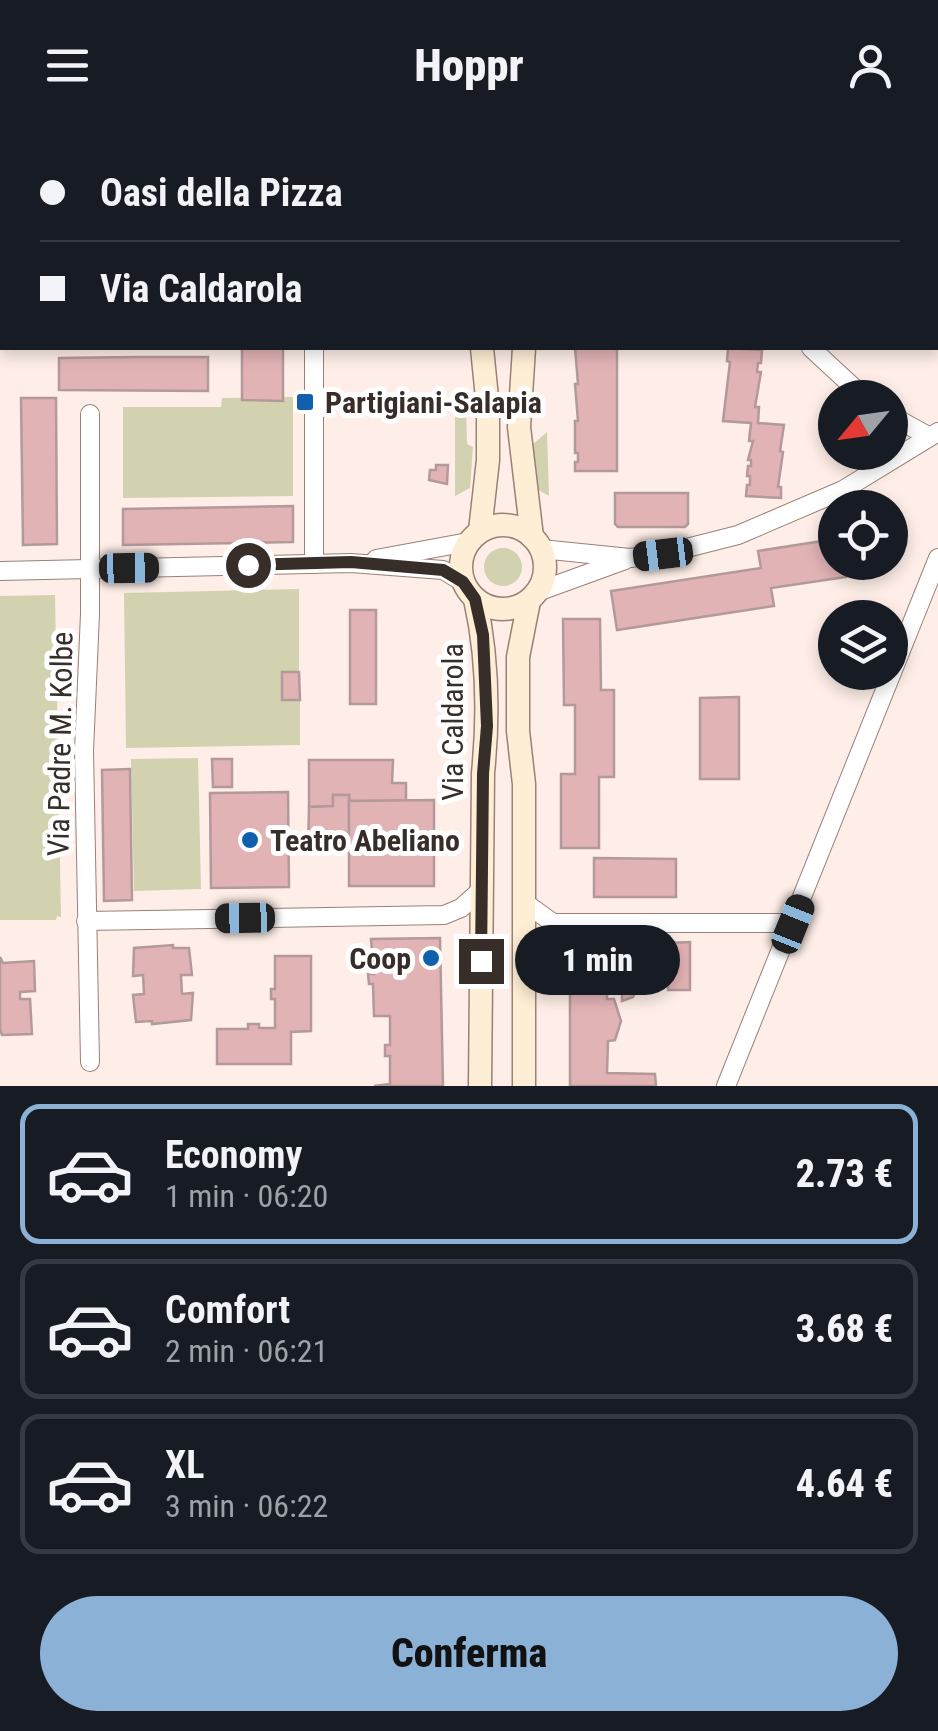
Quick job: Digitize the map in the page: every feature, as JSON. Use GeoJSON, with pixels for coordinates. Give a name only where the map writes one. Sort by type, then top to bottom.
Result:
{"type":"FeatureCollection","features":[{"type":"Feature","properties":{"kind":"street"},"geometry":{"type":"LineString","coordinates":[[314,350],[314,564]]}},
{"type":"Feature","properties":{"kind":"street"},"geometry":{"type":"LineString","coordinates":[[469,591],[462,554],[474,536],[488,460],[482,350]]}},
{"type":"Feature","properties":{"kind":"street"},"geometry":{"type":"LineString","coordinates":[[524,350],[519,427],[536,543],[545,570],[533,596],[518,657],[518,732],[524,784],[524,1086]]}},
{"type":"Feature","properties":{"kind":"street"},"geometry":{"type":"LineString","coordinates":[[813,350],[846,380]]}},
{"type":"Feature","properties":{"kind":"street","name":"Via Padre M. Kolbe"},"geometry":{"type":"LineString","coordinates":[[90,414],[84,751],[90,1062]]}},
{"type":"Feature","properties":{"kind":"street"},"geometry":{"type":"LineString","coordinates":[[908,423],[933,434]]}},
{"type":"Feature","properties":{"kind":"street"},"geometry":{"type":"LineString","coordinates":[[0,570],[351,562],[443,570],[496,609],[507,609],[630,558],[738,535],[843,490],[933,434]]}},
{"type":"Feature","properties":{"kind":"street"},"geometry":{"type":"LineString","coordinates":[[351,562],[474,536],[507,524],[536,543],[630,558]]}},
{"type":"Feature","properties":{"kind":"street"},"geometry":{"type":"LineString","coordinates":[[726,1086],[938,558]]}},
{"type":"Feature","properties":{"kind":"street","name":"Via Caldarola"},"geometry":{"type":"LineString","coordinates":[[469,591],[483,635],[487,726],[480,890],[480,1086]]}},
{"type":"Feature","properties":{"kind":"street"},"geometry":{"type":"LineString","coordinates":[[86,920],[444,915],[461,908],[480,890]]}},
{"type":"Feature","properties":{"kind":"street"},"geometry":{"type":"LineString","coordinates":[[524,902],[560,923],[793,924]]}},
{"type":"Feature","properties":{"kind":"green space"},"geometry":{"type":"Polygon","coordinates":[[[293,397],[293,496],[123,498],[123,407],[221,407],[222,398],[293,397]]]}},
{"type":"Feature","properties":{"kind":"green space"},"geometry":{"type":"Polygon","coordinates":[[[466,405],[467,444],[473,447],[470,488],[455,496],[455,416],[466,405]]]}},
{"type":"Feature","properties":{"kind":"green space"},"geometry":{"type":"Polygon","coordinates":[[[547,432],[549,496],[533,487],[532,445],[547,432]]]}},
{"type":"Feature","properties":{"kind":"green space"},"geometry":{"type":"Polygon","coordinates":[[[503,548],[516,554],[522,567],[516,580],[503,586],[490,580],[484,567],[490,554],[503,548]]]}},
{"type":"Feature","properties":{"kind":"green space"},"geometry":{"type":"Polygon","coordinates":[[[299,589],[299,672],[282,673],[282,700],[300,700],[300,745],[126,748],[124,593],[299,589]]]}},
{"type":"Feature","properties":{"kind":"green space"},"geometry":{"type":"Polygon","coordinates":[[[55,595],[61,917],[0,920],[0,596],[55,595]]]}},
{"type":"Feature","properties":{"kind":"green space"},"geometry":{"type":"Polygon","coordinates":[[[198,758],[201,889],[134,891],[131,759],[198,758]]]}},
{"type":"Feature","properties":{"kind":"building"},"geometry":{"type":"Polygon","coordinates":[[[242,350],[283,350],[283,401],[242,400],[242,350]]]}},
{"type":"Feature","properties":{"kind":"building"},"geometry":{"type":"Polygon","coordinates":[[[575,350],[617,350],[617,471],[575,471],[575,350]]]}},
{"type":"Feature","properties":{"kind":"building"},"geometry":{"type":"Polygon","coordinates":[[[728,350],[762,350],[755,407],[759,407],[758,423],[784,425],[778,487],[781,498],[746,496],[750,485],[747,476],[753,441],[749,441],[751,423],[723,421],[730,362],[728,350]]]}},
{"type":"Feature","properties":{"kind":"building"},"geometry":{"type":"Polygon","coordinates":[[[208,357],[208,391],[59,390],[59,358],[208,357]]]}},
{"type":"Feature","properties":{"kind":"building"},"geometry":{"type":"Polygon","coordinates":[[[21,398],[56,398],[57,544],[23,545],[21,398]]]}},
{"type":"Feature","properties":{"kind":"building"},"geometry":{"type":"Polygon","coordinates":[[[436,465],[448,465],[447,484],[429,480],[430,470],[436,470],[436,465]]]}},
{"type":"Feature","properties":{"kind":"building"},"geometry":{"type":"Polygon","coordinates":[[[615,493],[688,493],[688,524],[618,527],[615,493]]]}},
{"type":"Feature","properties":{"kind":"building"},"geometry":{"type":"Polygon","coordinates":[[[293,506],[293,542],[123,545],[123,509],[293,506]]]}},
{"type":"Feature","properties":{"kind":"building"},"geometry":{"type":"Polygon","coordinates":[[[818,542],[818,580],[826,580],[771,588],[774,606],[617,630],[611,591],[761,568],[758,551],[818,542]]]}},
{"type":"Feature","properties":{"kind":"building"},"geometry":{"type":"Polygon","coordinates":[[[350,610],[376,610],[376,704],[350,704],[350,610]]]}},
{"type":"Feature","properties":{"kind":"building"},"geometry":{"type":"Polygon","coordinates":[[[563,619],[600,619],[601,690],[614,690],[614,777],[599,777],[599,848],[561,848],[561,774],[575,774],[575,705],[564,705],[563,619]]]}},
{"type":"Feature","properties":{"kind":"building"},"geometry":{"type":"Polygon","coordinates":[[[282,672],[299,672],[300,700],[282,700],[282,672]]]}},
{"type":"Feature","properties":{"kind":"building"},"geometry":{"type":"Polygon","coordinates":[[[739,697],[739,779],[700,779],[700,698],[739,697]]]}},
{"type":"Feature","properties":{"kind":"building"},"geometry":{"type":"Polygon","coordinates":[[[212,759],[232,759],[232,787],[213,787],[212,759]]]}},
{"type":"Feature","properties":{"kind":"building"},"geometry":{"type":"Polygon","coordinates":[[[309,760],[393,760],[392,783],[406,783],[406,801],[349,801],[349,795],[333,795],[333,806],[309,807],[309,760]]]}},
{"type":"Feature","properties":{"kind":"building"},"geometry":{"type":"Polygon","coordinates":[[[130,769],[132,900],[104,901],[102,770],[130,769]]]}},
{"type":"Feature","properties":{"kind":"building","name":"Teatro Abeliano"},"geometry":{"type":"Polygon","coordinates":[[[288,792],[289,887],[211,888],[210,793],[288,792]]]}},
{"type":"Feature","properties":{"kind":"building"},"geometry":{"type":"Polygon","coordinates":[[[333,795],[349,795],[349,852],[308,852],[309,807],[333,806],[333,795]]]}},
{"type":"Feature","properties":{"kind":"building"},"geometry":{"type":"Polygon","coordinates":[[[434,800],[434,886],[349,886],[349,801],[434,800]]]}},
{"type":"Feature","properties":{"kind":"building"},"geometry":{"type":"Polygon","coordinates":[[[594,858],[676,859],[676,897],[594,897],[594,858]]]}},
{"type":"Feature","properties":{"kind":"building"},"geometry":{"type":"Polygon","coordinates":[[[440,938],[443,1086],[374,1086],[390,1084],[390,1056],[385,1056],[385,1045],[390,1045],[390,1016],[374,1016],[373,984],[369,984],[368,974],[374,974],[371,939],[440,938]]]}},
{"type":"Feature","properties":{"kind":"building"},"geometry":{"type":"Polygon","coordinates":[[[690,942],[690,990],[668,990],[668,943],[690,942]]]}},
{"type":"Feature","properties":{"kind":"building"},"geometry":{"type":"Polygon","coordinates":[[[134,948],[189,948],[192,975],[181,975],[182,994],[193,993],[191,1020],[136,1022],[133,995],[144,994],[143,975],[133,976],[134,948]]]}},
{"type":"Feature","properties":{"kind":"building"},"geometry":{"type":"Polygon","coordinates":[[[624,948],[662,954],[661,988],[637,989],[633,997],[622,1001],[622,994],[607,991],[607,999],[614,999],[621,1021],[615,1040],[608,1041],[607,1073],[655,1074],[656,1086],[570,1086],[570,984],[580,984],[579,951],[594,955],[624,948]]]}},
{"type":"Feature","properties":{"kind":"building"},"geometry":{"type":"Polygon","coordinates":[[[275,956],[311,956],[311,1031],[291,1032],[291,1064],[217,1064],[217,1029],[248,1029],[248,1024],[275,1028],[271,989],[275,989],[275,956]]]}},
{"type":"Feature","properties":{"kind":"building"},"geometry":{"type":"Polygon","coordinates":[[[0,957],[3,963],[34,961],[35,991],[20,992],[20,999],[30,999],[32,1034],[2,1035],[0,957]]]}},
{"type":"Feature","properties":{"kind":"place","name":"Partigiani-Salapia"},"geometry":{"type":"Point","coordinates":[305,402]}},
{"type":"Feature","properties":{"kind":"place","name":"Teatro Abeliano"},"geometry":{"type":"Point","coordinates":[250,840]}},
{"type":"Feature","properties":{"kind":"place","name":"Coop"},"geometry":{"type":"Point","coordinates":[431,958]}},
{"type":"Feature","properties":{"kind":"route"},"geometry":{"type":"LineString","coordinates":[[248,565],[351,562],[443,570],[463,582],[475,599],[483,635],[487,726],[481,961]]}}]}
